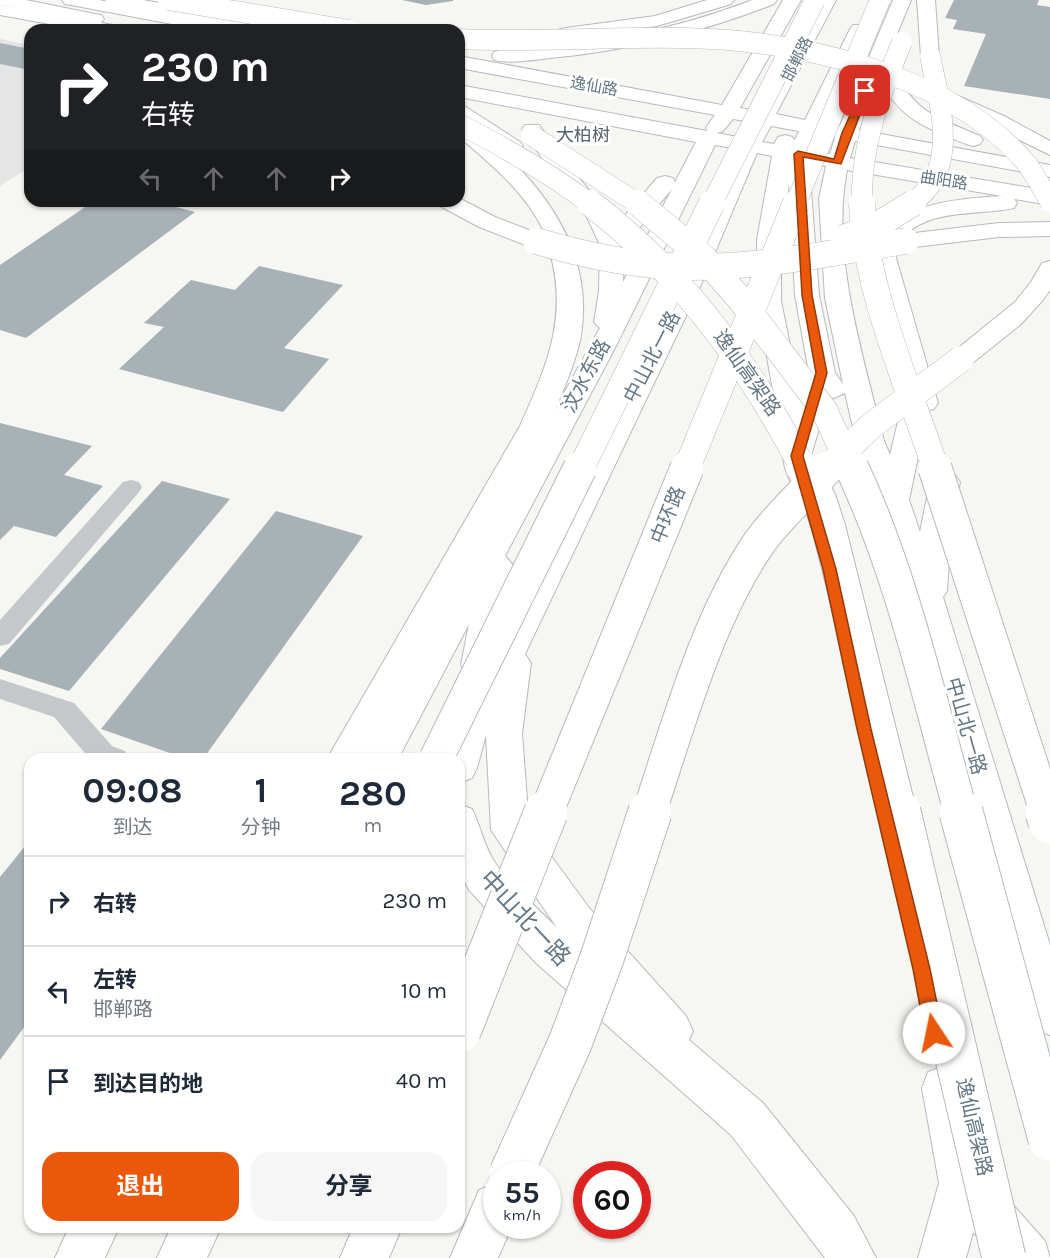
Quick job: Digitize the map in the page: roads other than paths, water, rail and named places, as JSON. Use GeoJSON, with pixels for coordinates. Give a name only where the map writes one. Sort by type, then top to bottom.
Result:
{"type":"FeatureCollection","features":[{"type":"Feature","properties":{"kind":"main road"},"geometry":{"type":"LineString","coordinates":[[0,0],[123,24]]}},
{"type":"Feature","properties":{"kind":"main road"},"geometry":{"type":"LineString","coordinates":[[71,0],[201,24]]}},
{"type":"Feature","properties":{"kind":"main road"},"geometry":{"type":"LineString","coordinates":[[114,0],[248,24]]}},
{"type":"Feature","properties":{"kind":"main road"},"geometry":{"type":"LineString","coordinates":[[168,0],[313,24]]}},
{"type":"Feature","properties":{"kind":"main road"},"geometry":{"type":"LineString","coordinates":[[218,0],[292,16],[311,24]]}},
{"type":"Feature","properties":{"kind":"main road"},"geometry":{"type":"LineString","coordinates":[[465,38],[553,34],[614,28],[691,12],[725,0]]}},
{"type":"Feature","properties":{"kind":"main road"},"geometry":{"type":"LineString","coordinates":[[465,54],[542,54],[603,47],[677,32],[727,17],[768,0]]}},
{"type":"Feature","properties":{"kind":"main road","name":"邯郸路"},"geometry":{"type":"LineString","coordinates":[[709,137],[729,110],[792,0]]}},
{"type":"Feature","properties":{"kind":"main road"},"geometry":{"type":"LineString","coordinates":[[439,753],[760,105],[815,0]]}},
{"type":"Feature","properties":{"kind":"main road","name":"邯郸路"},"geometry":{"type":"LineString","coordinates":[[750,145],[827,0]]}},
{"type":"Feature","properties":{"kind":"main road"},"geometry":{"type":"LineString","coordinates":[[871,0],[848,52],[800,124],[790,152],[769,240],[769,301],[797,456],[829,569],[921,969],[962,1183],[942,1258]]}},
{"type":"Feature","properties":{"kind":"main road","name":"中环路"},"geometry":{"type":"LineString","coordinates":[[465,1015],[596,689],[880,0]]}},
{"type":"Feature","properties":{"kind":"main road"},"geometry":{"type":"LineString","coordinates":[[847,133],[902,0]]}},
{"type":"Feature","properties":{"kind":"main road"},"geometry":{"type":"LineString","coordinates":[[915,0],[862,156],[861,211],[865,239],[889,326],[1050,822]]}},
{"type":"Feature","properties":{"kind":"main road"},"geometry":{"type":"LineString","coordinates":[[753,263],[818,247],[862,232],[901,212],[920,198],[932,183],[943,158],[943,127],[930,56],[926,0]]}},
{"type":"Feature","properties":{"kind":"main road"},"geometry":{"type":"LineString","coordinates":[[0,10],[79,24]]}},
{"type":"Feature","properties":{"kind":"main road"},"geometry":{"type":"LineString","coordinates":[[0,21],[24,26]]}},
{"type":"Feature","properties":{"kind":"main road"},"geometry":{"type":"LineString","coordinates":[[465,38],[555,41],[718,39],[797,50],[905,81],[997,120],[1050,149]]}},
{"type":"Feature","properties":{"kind":"main road"},"geometry":{"type":"LineString","coordinates":[[879,59],[890,85],[921,118],[998,151],[1050,169]]}},
{"type":"Feature","properties":{"kind":"main road","name":"逸仙路"},"geometry":{"type":"LineString","coordinates":[[465,63],[800,124]]}},
{"type":"Feature","properties":{"kind":"main road"},"geometry":{"type":"LineString","coordinates":[[905,81],[945,100],[992,130],[1014,149],[1033,172],[1050,200]]}},
{"type":"Feature","properties":{"kind":"main road","name":"逸仙路"},"geometry":{"type":"LineString","coordinates":[[465,92],[790,152]]}},
{"type":"Feature","properties":{"kind":"main road"},"geometry":{"type":"LineString","coordinates":[[505,99],[525,120],[569,181],[595,211],[612,245],[611,291],[604,344]]}},
{"type":"Feature","properties":{"kind":"main road","name":"逸仙高架路"},"geometry":{"type":"LineString","coordinates":[[465,105],[530,135],[572,159],[656,216],[704,258],[740,298],[824,410],[871,509],[915,645],[1050,1139]]}},
{"type":"Feature","properties":{"kind":"main road"},"geometry":{"type":"LineString","coordinates":[[465,115],[569,181]]}},
{"type":"Feature","properties":{"kind":"main road","name":"曲阳路"},"geometry":{"type":"LineString","coordinates":[[800,124],[1050,169]]}},
{"type":"Feature","properties":{"kind":"main road","name":"逸仙高架路"},"geometry":{"type":"LineString","coordinates":[[465,128],[492,139],[549,171],[641,243],[698,306],[744,363],[781,423],[823,508],[931,937],[1004,1258]]}},
{"type":"Feature","properties":{"kind":"main road"},"geometry":{"type":"LineString","coordinates":[[348,753],[534,426],[557,373],[569,328],[569,284],[565,255],[557,231],[547,214],[522,184],[493,154],[465,130]]}},
{"type":"Feature","properties":{"kind":"main road","name":"中山北一路"},"geometry":{"type":"LineString","coordinates":[[847,133],[830,199],[837,298],[870,441],[894,500],[930,605],[1050,1015]]}},
{"type":"Feature","properties":{"kind":"main road"},"geometry":{"type":"LineString","coordinates":[[612,245],[659,189],[709,137]]}},
{"type":"Feature","properties":{"kind":"main road","name":"汶水东路"},"geometry":{"type":"LineString","coordinates":[[385,753],[604,344],[690,170],[709,137]]}},
{"type":"Feature","properties":{"kind":"main road","name":"中山北一路"},"geometry":{"type":"LineString","coordinates":[[462,753],[464,744],[693,276],[750,145]]}},
{"type":"Feature","properties":{"kind":"main road","name":"曲阳路"},"geometry":{"type":"LineString","coordinates":[[790,152],[1050,200]]}},
{"type":"Feature","properties":{"kind":"main road","name":"中山北一路"},"geometry":{"type":"LineString","coordinates":[[790,152],[807,295],[822,373],[870,441]]}},
{"type":"Feature","properties":{"kind":"main road"},"geometry":{"type":"LineString","coordinates":[[930,605],[936,529],[945,482],[938,438],[919,389],[884,258],[889,239],[906,223],[973,204],[1006,203],[1050,208]]}},
{"type":"Feature","properties":{"kind":"main road"},"geometry":{"type":"LineString","coordinates":[[459,207],[487,222],[562,249],[666,266],[694,267],[753,263],[959,233],[1050,229]]}},
{"type":"Feature","properties":{"kind":"main road"},"geometry":{"type":"LineString","coordinates":[[517,1161],[570,1043],[598,968],[690,688],[726,602],[760,542],[835,459],[872,425],[1008,322],[1035,294],[1050,268]]}},
{"type":"Feature","properties":{"kind":"main road","name":"中山北一路"},"geometry":{"type":"LineString","coordinates":[[797,456],[822,373]]}},
{"type":"Feature","properties":{"kind":"main road"},"geometry":{"type":"LineString","coordinates":[[894,500],[919,389]]}},
{"type":"Feature","properties":{"kind":"main road"},"geometry":{"type":"LineString","coordinates":[[462,753],[503,534]]}},
{"type":"Feature","properties":{"kind":"main road","name":"中山北一路"},"geometry":{"type":"LineString","coordinates":[[519,632],[504,733],[510,830],[576,922],[747,1119],[837,1233],[852,1258]]}},
{"type":"Feature","properties":{"kind":"main road","name":"中山北一路"},"geometry":{"type":"LineString","coordinates":[[465,845],[483,878],[551,950],[747,1119]]}},
{"type":"Feature","properties":{"kind":"main road"},"geometry":{"type":"LineString","coordinates":[[975,1130],[992,1258]]}},
{"type":"Feature","properties":{"kind":"main road"},"geometry":{"type":"LineString","coordinates":[[962,1183],[1028,1258]]}},
{"type":"Feature","properties":{"kind":"main road"},"geometry":{"type":"LineString","coordinates":[[64,1258],[80,1233]]}},
{"type":"Feature","properties":{"kind":"main road"},"geometry":{"type":"LineString","coordinates":[[79,1258],[92,1233]]}},
{"type":"Feature","properties":{"kind":"main road"},"geometry":{"type":"LineString","coordinates":[[181,1258],[194,1233]]}},
{"type":"Feature","properties":{"kind":"main road"},"geometry":{"type":"LineString","coordinates":[[201,1258],[211,1233]]}},
{"type":"Feature","properties":{"kind":"main road"},"geometry":{"type":"LineString","coordinates":[[364,1258],[375,1233]]}},
{"type":"Feature","properties":{"kind":"main road"},"geometry":{"type":"LineString","coordinates":[[474,1258],[483,1237]]}},
{"type":"Feature","properties":{"kind":"lane"},"geometry":{"type":"LineString","coordinates":[[0,638],[131,487]]}},
{"type":"Feature","properties":{"kind":"lane"},"geometry":{"type":"LineString","coordinates":[[0,689],[64,710],[101,753]]}},
{"type":"Feature","properties":{"kind":"district","name":"大柏树"},"geometry":{"type":"Point","coordinates":[583,135]}}]}
